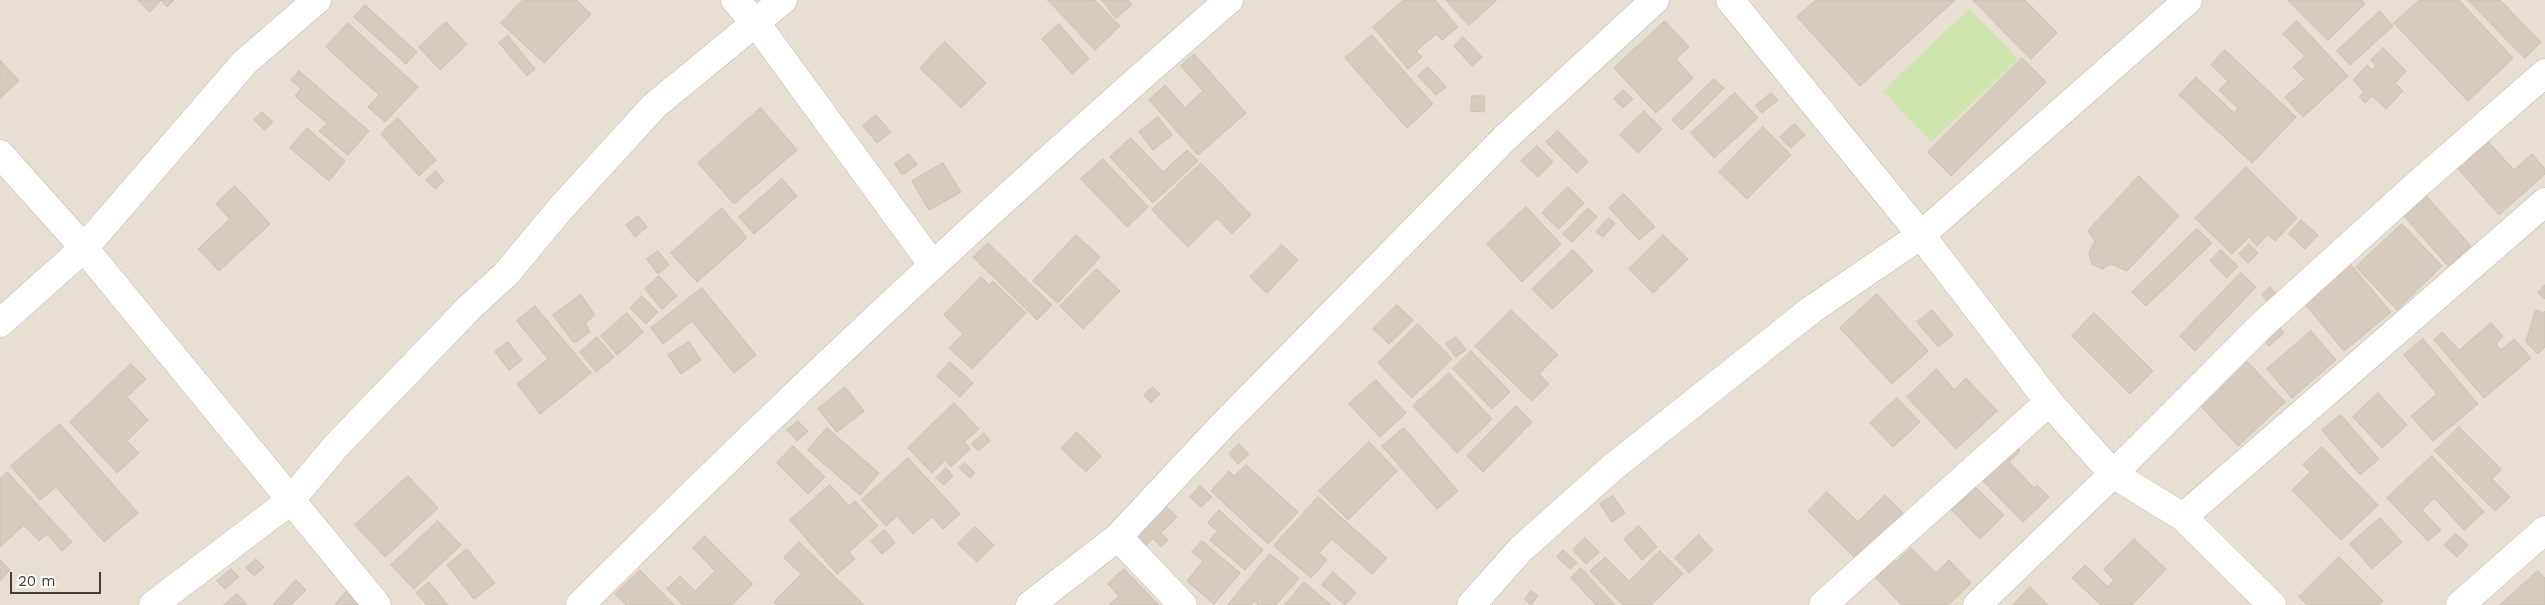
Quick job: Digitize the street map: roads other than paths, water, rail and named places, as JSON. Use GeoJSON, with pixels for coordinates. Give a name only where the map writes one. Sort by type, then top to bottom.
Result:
{"type":"FeatureCollection","features":[{"type":"Feature","properties":{"kind":"street"},"geometry":{"type":"LineString","coordinates":[[0,323],[84,248],[245,62],[317,0]]}},
{"type":"Feature","properties":{"kind":"street"},"geometry":{"type":"LineString","coordinates":[[735,0],[756,23],[932,264]]}},
{"type":"Feature","properties":{"kind":"street"},"geometry":{"type":"LineString","coordinates":[[153,605],[290,501],[336,446],[469,308],[506,274],[561,208],[654,106],[783,0]]}},
{"type":"Feature","properties":{"kind":"street"},"geometry":{"type":"LineString","coordinates":[[580,605],[685,500],[932,264],[1097,114],[1229,0]]}},
{"type":"Feature","properties":{"kind":"street"},"geometry":{"type":"LineString","coordinates":[[1030,605],[1118,537],[1220,428],[1505,138],[1655,0]]}},
{"type":"Feature","properties":{"kind":"street"},"geometry":{"type":"LineString","coordinates":[[1730,0],[1921,235],[2049,402],[2113,474],[2183,517],[2272,605]]}},
{"type":"Feature","properties":{"kind":"street"},"geometry":{"type":"LineString","coordinates":[[1471,605],[1521,549],[1613,467],[1810,310],[1921,235],[2188,0]]}},
{"type":"Feature","properties":{"kind":"street"},"geometry":{"type":"LineString","coordinates":[[1977,605],[2113,474],[2261,326],[2419,183],[2545,73]]}},
{"type":"Feature","properties":{"kind":"street"},"geometry":{"type":"LineString","coordinates":[[0,154],[84,248],[377,605]]}},
{"type":"Feature","properties":{"kind":"street"},"geometry":{"type":"LineString","coordinates":[[2183,517],[2545,202]]}},
{"type":"Feature","properties":{"kind":"street"},"geometry":{"type":"LineString","coordinates":[[1823,605],[2049,402]]}},
{"type":"Feature","properties":{"kind":"street"},"geometry":{"type":"LineString","coordinates":[[2460,605],[2545,530]]}},
{"type":"Feature","properties":{"kind":"street"},"geometry":{"type":"LineString","coordinates":[[1118,537],[1183,605]]}}]}
